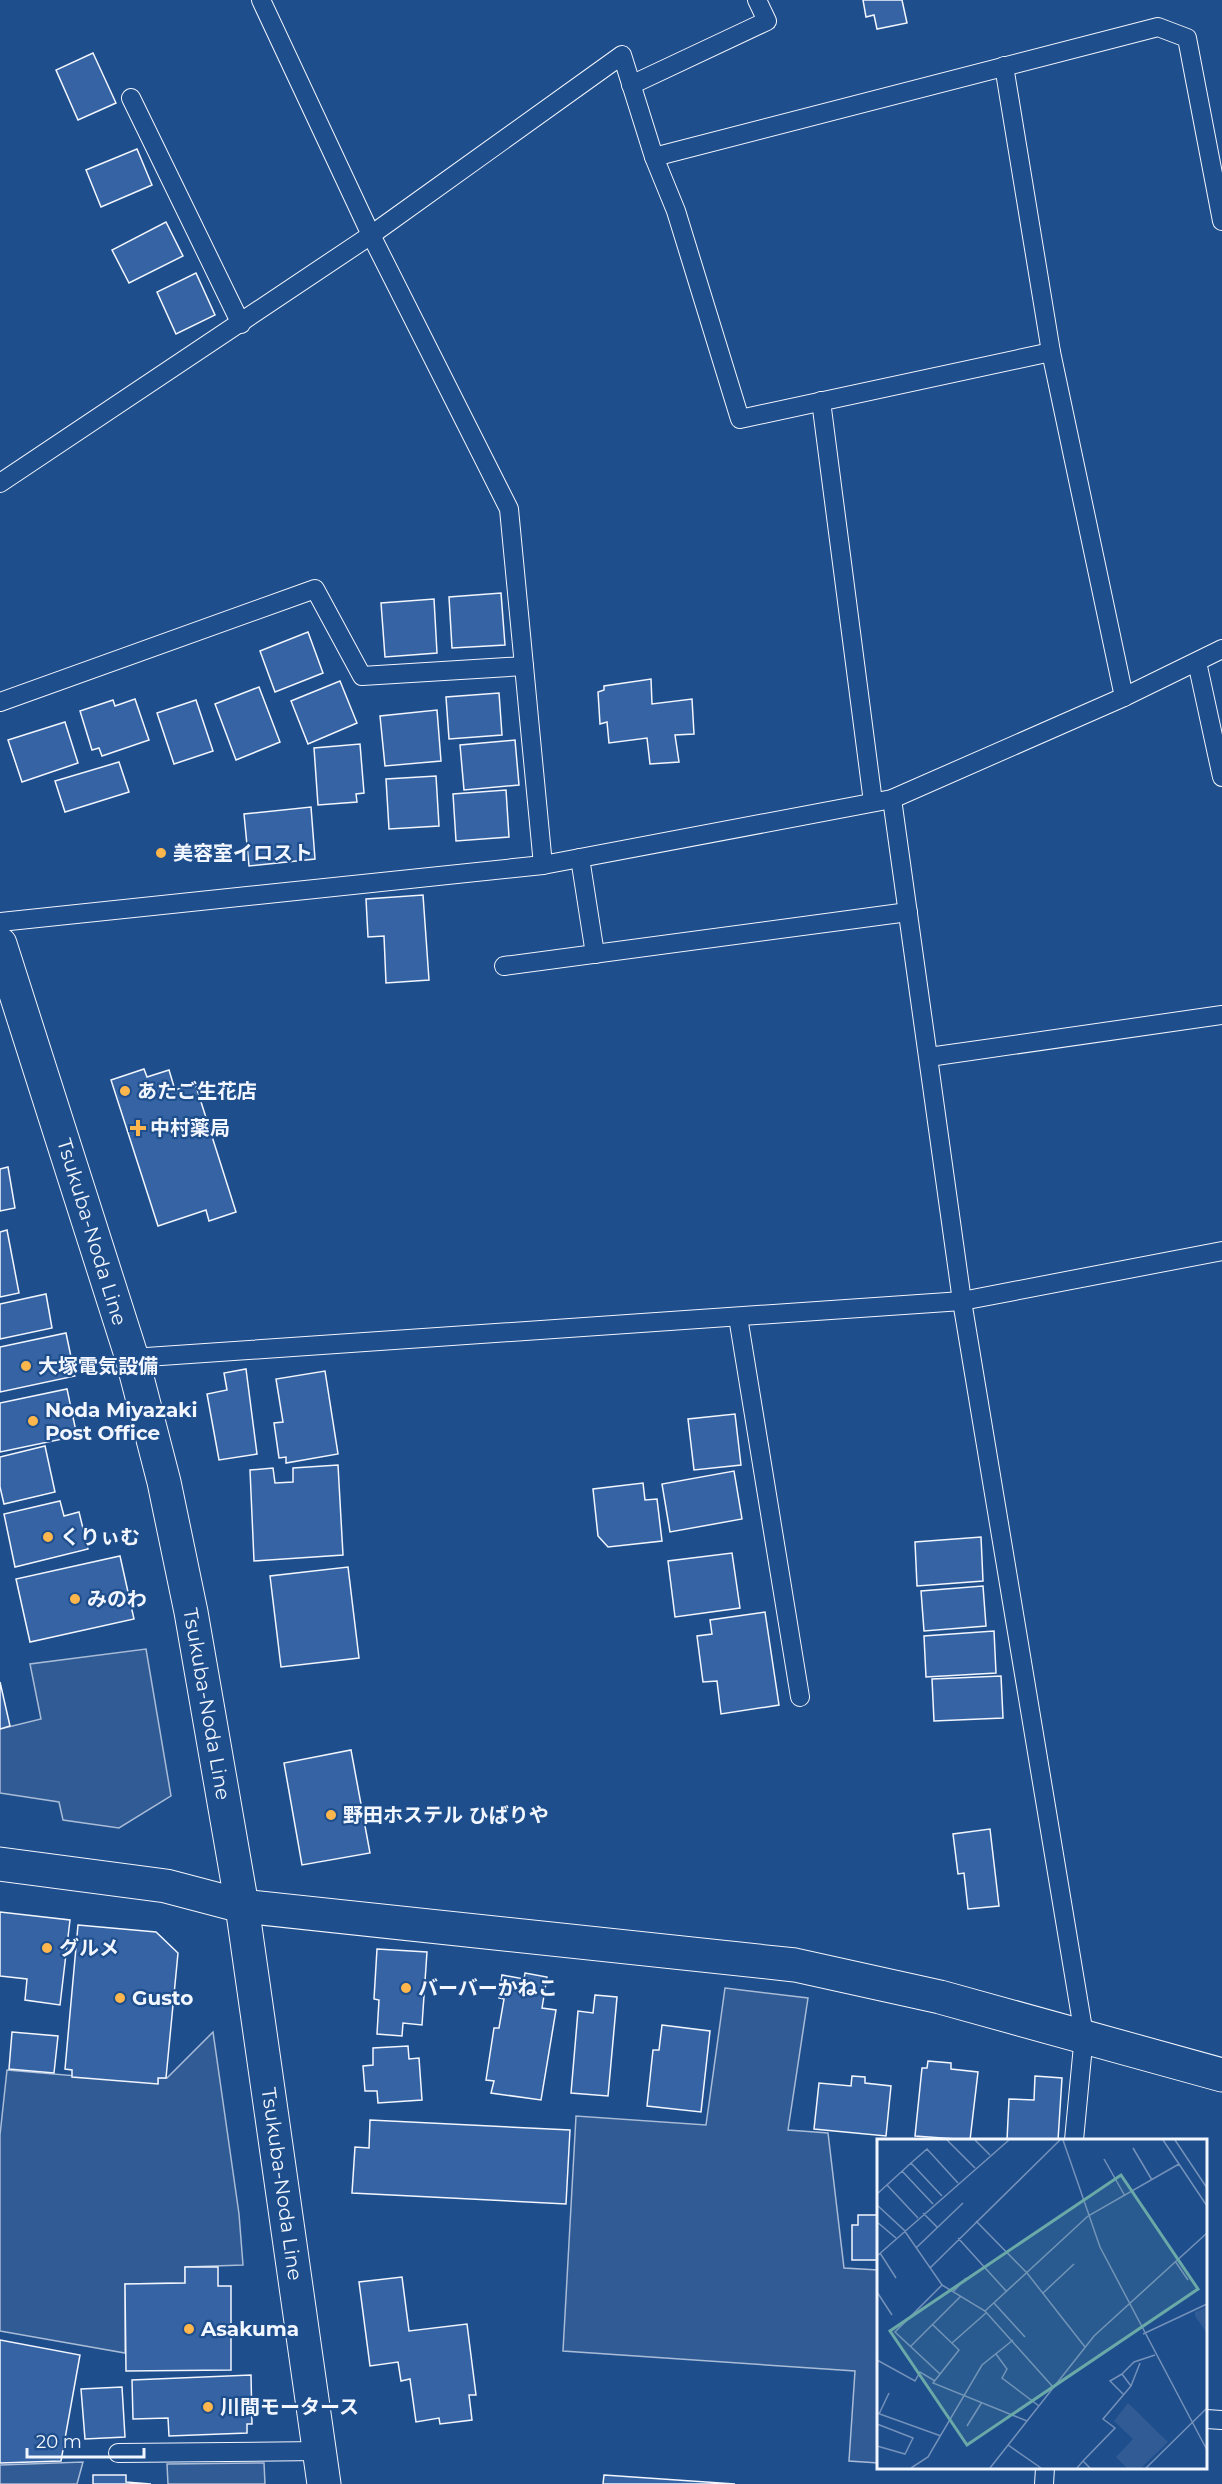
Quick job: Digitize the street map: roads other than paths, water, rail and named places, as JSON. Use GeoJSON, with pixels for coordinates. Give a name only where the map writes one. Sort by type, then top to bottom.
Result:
{"type":"FeatureCollection","features":[{"type":"Feature","properties":{"kind":"main road","name":"Tsukuba-Noda Line"},"geometry":{"type":"LineString","coordinates":[[0,944],[132,1358],[164,1482],[191,1612],[242,1906],[324,2484]]}},
{"type":"Feature","properties":{"kind":"main road"},"geometry":{"type":"LineString","coordinates":[[0,1864],[155,1884],[242,1906],[795,1965],[940,1997],[1222,2075]]}},
{"type":"Feature","properties":{"kind":"lane"},"geometry":{"type":"LineString","coordinates":[[261,0],[371,235],[509,509],[543,865]]}},
{"type":"Feature","properties":{"kind":"lane"},"geometry":{"type":"LineString","coordinates":[[631,85],[767,21],[757,0]]}},
{"type":"Feature","properties":{"kind":"lane"},"geometry":{"type":"LineString","coordinates":[[654,157],[1158,27],[1187,38],[1222,221]]}},
{"type":"Feature","properties":{"kind":"lane"},"geometry":{"type":"LineString","coordinates":[[0,483],[371,235],[622,55],[654,157],[676,210],[740,418],[1051,352]]}},
{"type":"Feature","properties":{"kind":"lane"},"geometry":{"type":"LineString","coordinates":[[1004,66],[1051,352],[1124,697]]}},
{"type":"Feature","properties":{"kind":"lane"},"geometry":{"type":"LineString","coordinates":[[131,98],[241,324]]}},
{"type":"Feature","properties":{"kind":"lane"},"geometry":{"type":"LineString","coordinates":[[821,400],[873,802]]}},
{"type":"Feature","properties":{"kind":"lane"},"geometry":{"type":"LineString","coordinates":[[0,702],[315,590],[362,676],[524,666]]}},
{"type":"Feature","properties":{"kind":"lane"},"geometry":{"type":"LineString","coordinates":[[0,922],[543,865],[892,799],[1124,697],[1222,649]]}},
{"type":"Feature","properties":{"kind":"lane"},"geometry":{"type":"LineString","coordinates":[[1197,662],[1222,777]]}},
{"type":"Feature","properties":{"kind":"lane"},"geometry":{"type":"LineString","coordinates":[[892,799],[962,1301],[1084,2035],[1074,2139]]}},
{"type":"Feature","properties":{"kind":"lane"},"geometry":{"type":"LineString","coordinates":[[580,858],[595,954]]}},
{"type":"Feature","properties":{"kind":"lane"},"geometry":{"type":"LineString","coordinates":[[504,966],[908,912]]}},
{"type":"Feature","properties":{"kind":"lane"},"geometry":{"type":"LineString","coordinates":[[929,1057],[1222,1015]]}},
{"type":"Feature","properties":{"kind":"lane"},"geometry":{"type":"LineString","coordinates":[[132,1358],[962,1301],[1222,1251]]}},
{"type":"Feature","properties":{"kind":"lane"},"geometry":{"type":"LineString","coordinates":[[738,1317],[801,1697]]}},
{"type":"Feature","properties":{"kind":"lane"},"geometry":{"type":"LineString","coordinates":[[1207,2419],[1222,2420]]}},
{"type":"Feature","properties":{"kind":"lane"},"geometry":{"type":"LineString","coordinates":[[118,2453],[320,2451]]}},
{"type":"Feature","properties":{"kind":"lane"},"geometry":{"type":"LineString","coordinates":[[1044,2484],[1045,2469]]}},
{"type":"Feature","properties":{"kind":"place","name":"美容室イロスト"},"geometry":{"type":"Point","coordinates":[161,853]}},
{"type":"Feature","properties":{"kind":"place","name":"あたご生花店"},"geometry":{"type":"Point","coordinates":[125,1091]}},
{"type":"Feature","properties":{"kind":"place","name":"中村薬局"},"geometry":{"type":"Point","coordinates":[138,1128]}},
{"type":"Feature","properties":{"kind":"place","name":"大塚電気設備"},"geometry":{"type":"Point","coordinates":[26,1366]}},
{"type":"Feature","properties":{"kind":"place","name":"Noda Miyazaki Post Office"},"geometry":{"type":"Point","coordinates":[33,1421]}},
{"type":"Feature","properties":{"kind":"place","name":"くりぃむ"},"geometry":{"type":"Point","coordinates":[48,1537]}},
{"type":"Feature","properties":{"kind":"place","name":"みのわ"},"geometry":{"type":"Point","coordinates":[75,1599]}},
{"type":"Feature","properties":{"kind":"place","name":"野田ホステル ひばりや"},"geometry":{"type":"Point","coordinates":[331,1815]}},
{"type":"Feature","properties":{"kind":"place","name":"グルメ"},"geometry":{"type":"Point","coordinates":[47,1948]}},
{"type":"Feature","properties":{"kind":"place","name":"バーバーかねこ"},"geometry":{"type":"Point","coordinates":[406,1988]}},
{"type":"Feature","properties":{"kind":"place","name":"Gusto"},"geometry":{"type":"Point","coordinates":[120,1998]}},
{"type":"Feature","properties":{"kind":"place","name":"Asakuma"},"geometry":{"type":"Point","coordinates":[189,2329]}},
{"type":"Feature","properties":{"kind":"place","name":"川間モータース"},"geometry":{"type":"Point","coordinates":[208,2407]}}]}
